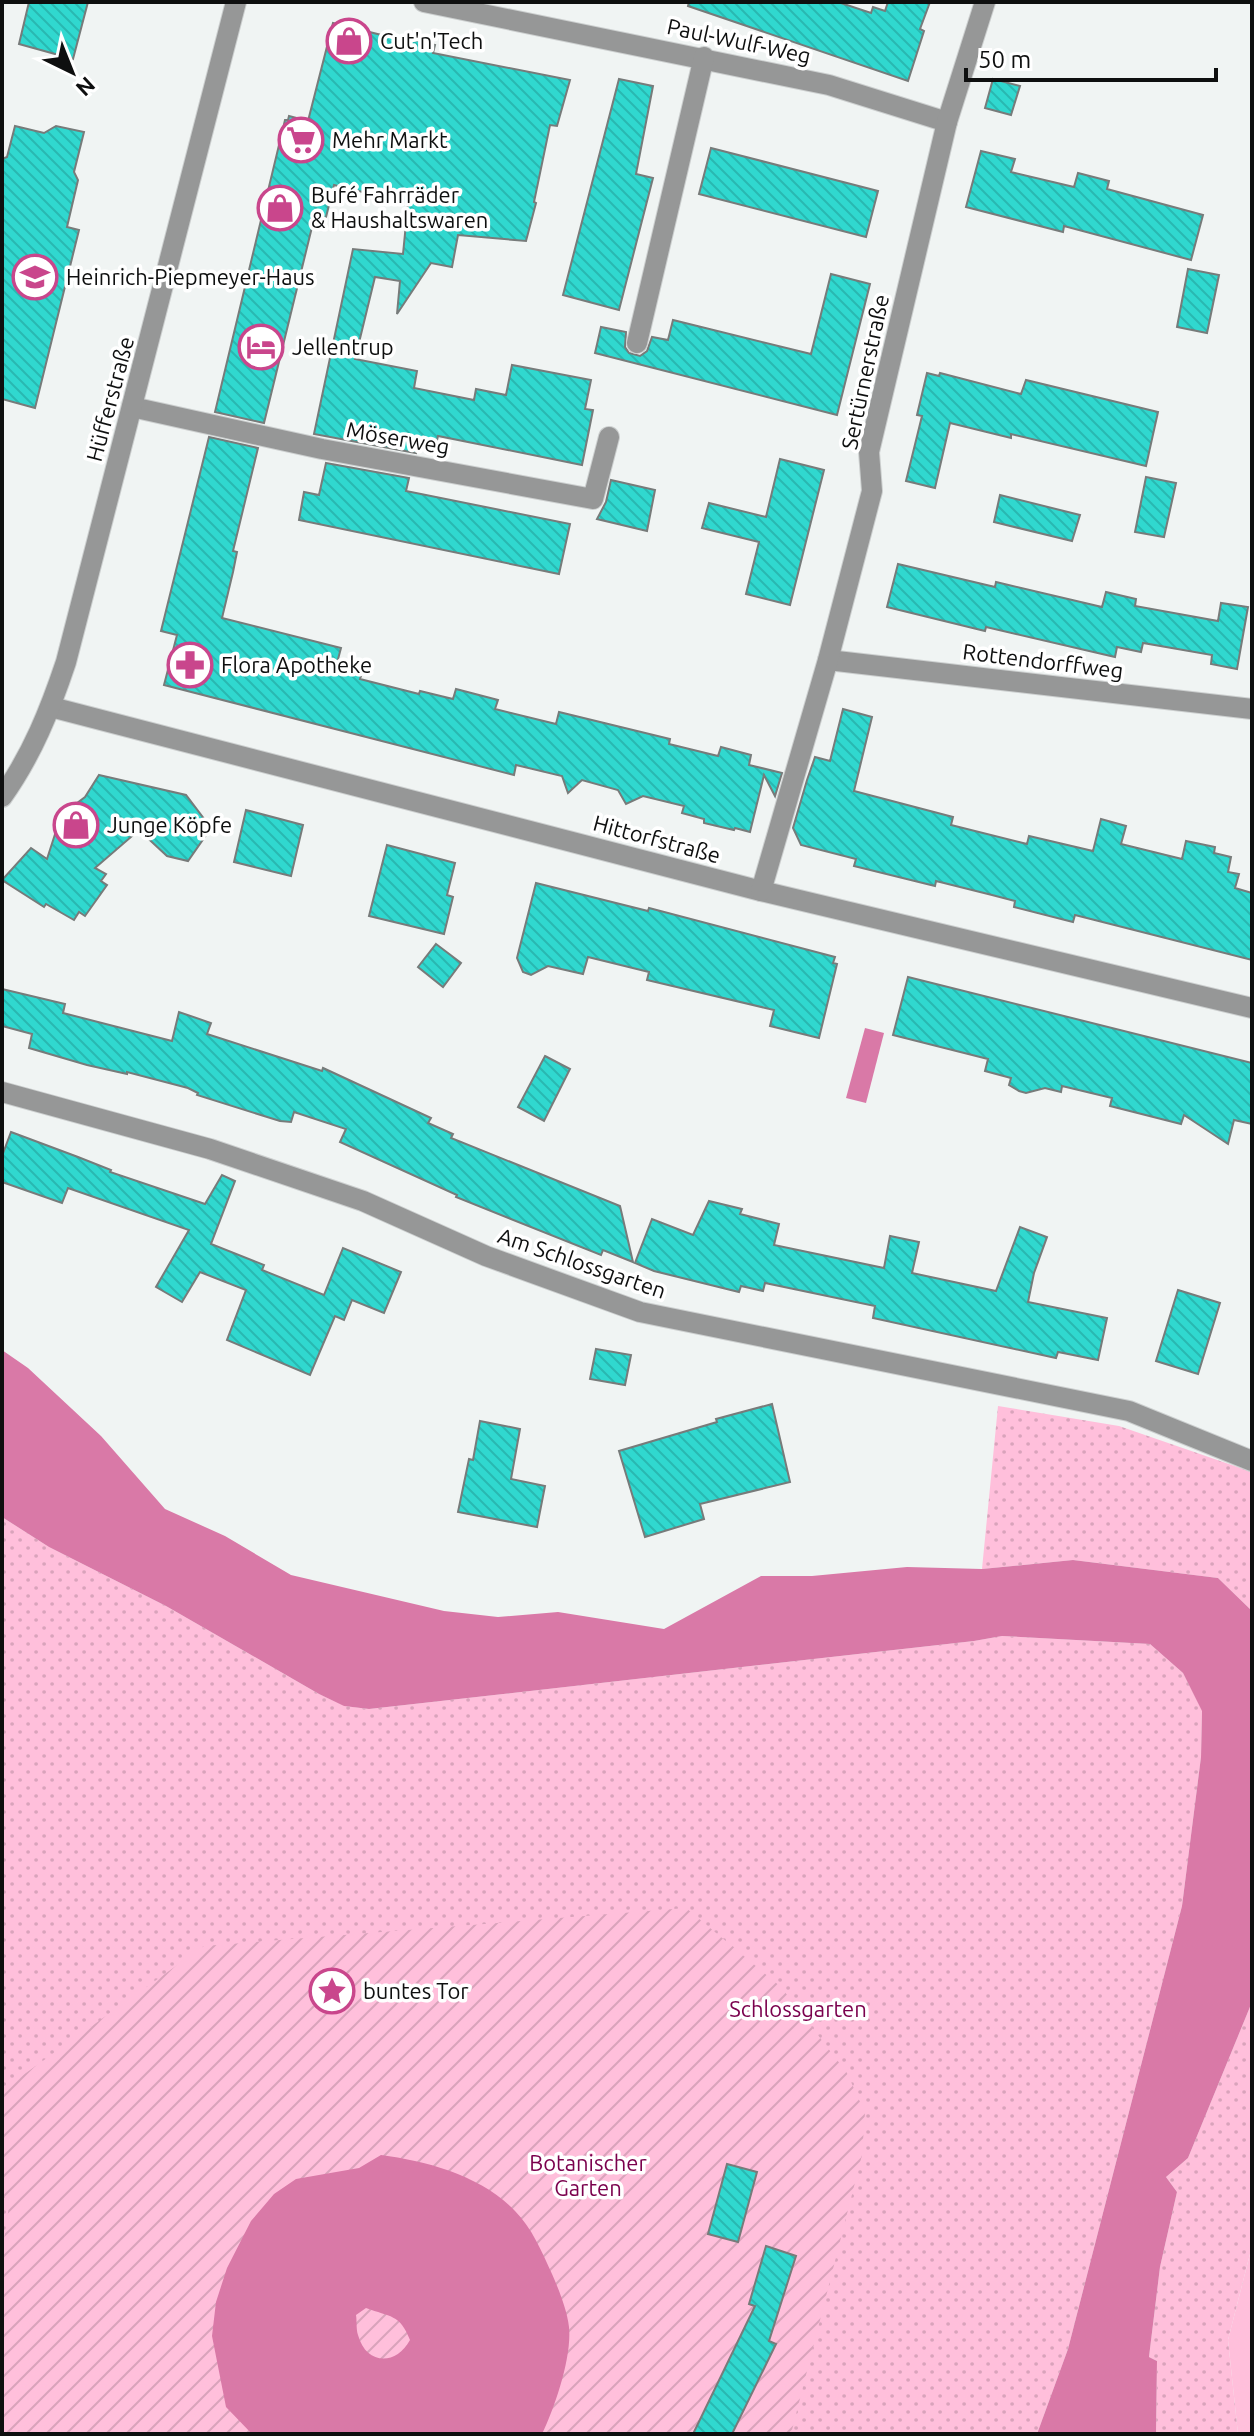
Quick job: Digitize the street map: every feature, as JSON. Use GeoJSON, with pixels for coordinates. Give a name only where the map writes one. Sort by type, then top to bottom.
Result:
{"type":"FeatureCollection","features":[{"type":"Feature","properties":{"kind":"street","name":"Hüfferstraße"},"geometry":{"type":"LineString","coordinates":[[2,797],[22,769],[51,707],[66,662],[236,2]]}},
{"type":"Feature","properties":{"kind":"street","name":"Paul-Wulf-Weg"},"geometry":{"type":"LineString","coordinates":[[424,2],[829,85],[947,122]]}},
{"type":"Feature","properties":{"kind":"street","name":"Sertürnerstraße"},"geometry":{"type":"LineString","coordinates":[[761,891],[828,660],[872,491],[869,452],[947,122],[985,2]]}},
{"type":"Feature","properties":{"kind":"street"},"geometry":{"type":"LineString","coordinates":[[637,343],[704,57]]}},
{"type":"Feature","properties":{"kind":"street","name":"Möserweg"},"geometry":{"type":"LineString","coordinates":[[132,407],[322,449],[593,499],[609,437]]}},
{"type":"Feature","properties":{"kind":"street","name":"Rottendorffweg"},"geometry":{"type":"LineString","coordinates":[[828,660],[1252,709]]}},
{"type":"Feature","properties":{"kind":"street","name":"Hittorfstraße"},"geometry":{"type":"LineString","coordinates":[[51,707],[761,891],[1252,1008]]}},
{"type":"Feature","properties":{"kind":"street","name":"Am Schlossgarten"},"geometry":{"type":"LineString","coordinates":[[2,1092],[210,1149],[363,1201],[486,1256],[640,1312],[1129,1411],[1252,1461]]}},
{"type":"Feature","properties":{"kind":"green space"},"geometry":{"type":"Polygon","coordinates":[[[998,1406],[1119,1426],[1252,1472],[1252,1611],[1218,1578],[1073,1560],[982,1569],[998,1406]]]}},
{"type":"Feature","properties":{"kind":"green space","name":"Schlossgarten"},"geometry":{"type":"Polygon","coordinates":[[[2,1517],[49,1547],[166,1606],[345,1706],[369,1709],[1002,1636],[1150,1644],[1183,1673],[1202,1710],[1201,1757],[1182,1906],[1068,2349],[1037,2434],[2,2434],[2,1517]]]}},
{"type":"Feature","properties":{"kind":"green space","name":"Botanischer Garten"},"geometry":{"type":"Polygon","coordinates":[[[686,1908],[781,1987],[847,2073],[865,2113],[862,2155],[791,2434],[2,2434],[2,2252],[9,2206],[2,2191],[2,2090],[204,1946],[686,1908]]]}},
{"type":"Feature","properties":{"kind":"green space"},"geometry":{"type":"Polygon","coordinates":[[[1252,2002],[1252,2246],[1228,2340],[1238,2434],[1156,2434],[1157,2361],[1149,2357],[1160,2267],[1177,2192],[1166,2177],[1188,2158],[1252,2002]]]}},
{"type":"Feature","properties":{"kind":"green space"},"geometry":{"type":"Polygon","coordinates":[[[1252,2246],[1252,2434],[1238,2434],[1228,2340],[1252,2246]]]}},
{"type":"Feature","properties":{"kind":"shaded area"},"geometry":{"type":"Polygon","coordinates":[[[865,1028],[884,1033],[866,1103],[846,1098],[865,1028]]]}},
{"type":"Feature","properties":{"kind":"shaded area"},"geometry":{"type":"Polygon","coordinates":[[[2,1350],[28,1368],[101,1436],[165,1509],[225,1536],[291,1575],[444,1611],[498,1617],[558,1612],[664,1629],[761,1576],[812,1576],[907,1567],[982,1569],[1073,1560],[1218,1578],[1252,1611],[1252,2002],[1188,2158],[1166,2177],[1177,2192],[1160,2267],[1149,2357],[1157,2361],[1156,2434],[1037,2434],[1068,2349],[1182,1906],[1201,1757],[1202,1711],[1183,1673],[1150,1644],[1002,1636],[369,1709],[344,1706],[166,1606],[49,1547],[2,1517],[2,1350]]]}},
{"type":"Feature","properties":{"kind":"shaded area"},"geometry":{"type":"Polygon","coordinates":[[[381,2155],[417,2161],[453,2172],[487,2188],[527,2225],[555,2280],[569,2327],[562,2382],[542,2434],[252,2434],[226,2407],[212,2336],[216,2302],[227,2268],[251,2221],[274,2194],[296,2179],[359,2168],[381,2155]],[[366,2308],[356,2315],[362,2345],[374,2357],[390,2358],[397,2354],[410,2340],[402,2325],[388,2315],[366,2308]]]}},
{"type":"Feature","properties":{"kind":"building"},"geometry":{"type":"Polygon","coordinates":[[[29,2],[88,2],[73,59],[19,44],[29,2]]]}},
{"type":"Feature","properties":{"kind":"building"},"geometry":{"type":"Polygon","coordinates":[[[689,2],[838,2],[871,13],[873,7],[885,11],[888,2],[930,2],[908,81],[688,6],[689,2]]]}},
{"type":"Feature","properties":{"kind":"building"},"geometry":{"type":"Polygon","coordinates":[[[333,23],[435,45],[433,53],[570,80],[557,126],[550,125],[526,241],[458,235],[452,267],[431,263],[397,314],[400,281],[375,277],[355,359],[417,371],[414,388],[474,400],[476,389],[506,395],[512,365],[591,380],[585,409],[593,410],[582,465],[438,436],[436,444],[419,440],[416,453],[314,434],[353,249],[403,254],[408,203],[334,185],[324,225],[313,223],[264,423],[215,412],[285,120],[289,116],[308,121],[333,23]]]}},
{"type":"Feature","properties":{"kind":"building"},"geometry":{"type":"Polygon","coordinates":[[[619,79],[653,86],[636,174],[653,178],[619,310],[563,295],[619,79]]]}},
{"type":"Feature","properties":{"kind":"building"},"geometry":{"type":"Polygon","coordinates":[[[993,79],[1020,86],[1011,115],[985,108],[993,79]]]}},
{"type":"Feature","properties":{"kind":"building","name":"Heinrich-Piepmeyer-Haus"},"geometry":{"type":"Polygon","coordinates":[[[15,126],[44,133],[56,126],[84,132],[74,172],[78,180],[67,227],[79,230],[35,408],[2,399],[2,159],[7,157],[15,126]]]}},
{"type":"Feature","properties":{"kind":"building"},"geometry":{"type":"Polygon","coordinates":[[[711,148],[878,191],[866,237],[699,194],[711,148]]]}},
{"type":"Feature","properties":{"kind":"building"},"geometry":{"type":"Polygon","coordinates":[[[981,151],[1015,159],[1011,172],[1074,187],[1078,173],[1109,181],[1107,189],[1203,215],[1191,260],[1064,226],[1063,232],[966,207],[981,151]]]}},
{"type":"Feature","properties":{"kind":"building"},"geometry":{"type":"Polygon","coordinates":[[[1188,269],[1219,275],[1207,333],[1177,327],[1188,269]]]}},
{"type":"Feature","properties":{"kind":"building"},"geometry":{"type":"Polygon","coordinates":[[[831,274],[870,284],[837,415],[595,353],[601,327],[626,332],[625,347],[629,353],[640,356],[647,351],[652,337],[668,340],[673,320],[811,354],[831,274]]]}},
{"type":"Feature","properties":{"kind":"building"},"geometry":{"type":"Polygon","coordinates":[[[927,373],[939,376],[940,373],[1021,394],[1026,380],[1158,412],[1146,466],[950,423],[935,488],[906,481],[922,416],[917,415],[927,373]]]}},
{"type":"Feature","properties":{"kind":"building"},"geometry":{"type":"Polygon","coordinates":[[[209,437],[258,448],[233,551],[237,552],[222,618],[341,648],[337,663],[363,670],[360,679],[453,699],[456,689],[498,700],[495,709],[556,724],[559,712],[670,739],[669,744],[718,756],[721,747],[751,755],[749,765],[782,773],[775,796],[764,775],[750,832],[734,830],[704,823],[704,819],[682,813],[684,806],[643,796],[626,804],[618,790],[582,780],[568,793],[562,776],[516,765],[514,775],[164,685],[177,635],[161,631],[209,437]]]}},
{"type":"Feature","properties":{"kind":"building"},"geometry":{"type":"Polygon","coordinates":[[[780,459],[824,470],[790,605],[746,594],[759,542],[702,528],[709,503],[766,517],[780,459]]]}},
{"type":"Feature","properties":{"kind":"building"},"geometry":{"type":"Polygon","coordinates":[[[326,463],[409,478],[406,491],[570,524],[559,574],[299,520],[304,492],[319,495],[326,463]]]}},
{"type":"Feature","properties":{"kind":"building"},"geometry":{"type":"Polygon","coordinates":[[[1146,477],[1176,483],[1164,537],[1135,532],[1146,477]]]}},
{"type":"Feature","properties":{"kind":"building"},"geometry":{"type":"Polygon","coordinates":[[[611,480],[655,490],[647,531],[597,519],[606,502],[611,480]]]}},
{"type":"Feature","properties":{"kind":"building"},"geometry":{"type":"Polygon","coordinates":[[[1000,495],[1080,515],[1072,541],[994,522],[1000,495]]]}},
{"type":"Feature","properties":{"kind":"building"},"geometry":{"type":"Polygon","coordinates":[[[898,564],[995,587],[996,582],[1102,607],[1106,592],[1136,599],[1135,606],[1218,621],[1221,603],[1248,607],[1237,669],[1211,664],[1212,655],[1143,643],[1141,652],[1117,647],[1115,657],[986,627],[985,631],[887,607],[898,564]]]}},
{"type":"Feature","properties":{"kind":"building"},"geometry":{"type":"Polygon","coordinates":[[[843,709],[872,717],[854,791],[953,817],[951,825],[1027,844],[1029,836],[1093,851],[1101,819],[1126,826],[1121,844],[1182,859],[1186,841],[1215,847],[1214,853],[1231,857],[1228,872],[1239,874],[1235,888],[1252,893],[1252,960],[1075,915],[1073,922],[1014,907],[1015,901],[936,881],[935,886],[854,866],[856,859],[801,845],[793,828],[807,780],[815,757],[830,761],[843,709]]]}},
{"type":"Feature","properties":{"kind":"building"},"geometry":{"type":"Polygon","coordinates":[[[99,775],[186,795],[211,828],[188,861],[167,856],[139,830],[95,868],[106,874],[101,881],[107,885],[85,916],[79,912],[74,920],[46,904],[44,907],[2,880],[31,848],[47,859],[57,828],[67,820],[69,809],[85,797],[99,775]]]}},
{"type":"Feature","properties":{"kind":"building"},"geometry":{"type":"Polygon","coordinates":[[[246,810],[303,825],[291,876],[234,862],[246,810]]]}},
{"type":"Feature","properties":{"kind":"building"},"geometry":{"type":"Polygon","coordinates":[[[387,845],[455,863],[447,895],[453,897],[444,934],[369,916],[387,845]]]}},
{"type":"Feature","properties":{"kind":"building"},"geometry":{"type":"Polygon","coordinates":[[[536,883],[648,911],[649,908],[835,957],[833,963],[837,964],[819,1038],[770,1026],[774,1010],[647,980],[649,972],[588,957],[583,974],[548,966],[531,975],[523,972],[517,958],[536,883]]]}},
{"type":"Feature","properties":{"kind":"building"},"geometry":{"type":"Polygon","coordinates":[[[436,944],[461,963],[443,987],[418,967],[436,944]]]}},
{"type":"Feature","properties":{"kind":"building"},"geometry":{"type":"Polygon","coordinates":[[[908,977],[1252,1063],[1252,1124],[1234,1120],[1228,1144],[1184,1115],[1181,1124],[1110,1106],[1112,1098],[1062,1086],[1061,1092],[1045,1088],[1026,1093],[1019,1091],[1009,1085],[1011,1078],[985,1071],[988,1059],[893,1035],[908,977]]]}},
{"type":"Feature","properties":{"kind":"building"},"geometry":{"type":"Polygon","coordinates":[[[2,989],[65,1004],[63,1013],[172,1041],[179,1012],[211,1023],[207,1034],[322,1071],[323,1068],[431,1118],[428,1123],[453,1134],[451,1138],[620,1206],[633,1262],[603,1250],[601,1255],[456,1197],[340,1142],[346,1129],[294,1112],[291,1122],[280,1121],[197,1095],[188,1088],[29,1048],[32,1034],[2,1026],[2,989]]]}},
{"type":"Feature","properties":{"kind":"building"},"geometry":{"type":"Polygon","coordinates":[[[545,1056],[570,1069],[544,1121],[518,1107],[545,1056]]]}},
{"type":"Feature","properties":{"kind":"building"},"geometry":{"type":"Polygon","coordinates":[[[11,1132],[110,1172],[205,1204],[222,1175],[235,1181],[211,1244],[264,1265],[262,1270],[324,1295],[343,1248],[401,1272],[384,1313],[352,1300],[344,1320],[335,1316],[310,1375],[227,1340],[246,1290],[200,1272],[182,1302],[156,1287],[189,1230],[68,1188],[62,1203],[2,1182],[2,1156],[11,1132]]]}},
{"type":"Feature","properties":{"kind":"building"},"geometry":{"type":"Polygon","coordinates":[[[709,1201],[742,1209],[740,1214],[779,1224],[774,1245],[884,1268],[890,1236],[919,1242],[912,1273],[996,1291],[1020,1227],[1047,1237],[1028,1302],[1107,1318],[1098,1360],[1058,1352],[1056,1358],[873,1318],[875,1306],[765,1283],[763,1291],[741,1286],[739,1292],[654,1271],[635,1263],[652,1219],[693,1235],[709,1201]]]}},
{"type":"Feature","properties":{"kind":"building"},"geometry":{"type":"Polygon","coordinates":[[[1178,1290],[1220,1303],[1198,1374],[1156,1361],[1178,1290]]]}},
{"type":"Feature","properties":{"kind":"building"},"geometry":{"type":"Polygon","coordinates":[[[596,1349],[631,1355],[625,1385],[590,1379],[596,1349]]]}},
{"type":"Feature","properties":{"kind":"building"},"geometry":{"type":"Polygon","coordinates":[[[772,1404],[790,1482],[700,1504],[704,1519],[645,1537],[619,1451],[772,1404]]]}},
{"type":"Feature","properties":{"kind":"building"},"geometry":{"type":"Polygon","coordinates":[[[480,1421],[520,1429],[511,1479],[545,1486],[537,1527],[458,1512],[480,1421]]]}},
{"type":"Feature","properties":{"kind":"building"},"geometry":{"type":"Polygon","coordinates":[[[727,2164],[757,2172],[738,2242],[708,2234],[727,2164]]]}},
{"type":"Feature","properties":{"kind":"building"},"geometry":{"type":"Polygon","coordinates":[[[766,2246],[796,2256],[769,2341],[776,2344],[732,2434],[693,2434],[755,2306],[749,2304],[766,2246]]]}},
{"type":"Feature","properties":{"kind":"place","name":"Cut'n'Tech"},"geometry":{"type":"Point","coordinates":[349,41]}},
{"type":"Feature","properties":{"kind":"place","name":"Mehr Markt"},"geometry":{"type":"Point","coordinates":[301,140]}},
{"type":"Feature","properties":{"kind":"place","name":"Bufé Fahrräder & Haushaltswaren"},"geometry":{"type":"Point","coordinates":[280,208]}},
{"type":"Feature","properties":{"kind":"place","name":"Heinrich-Piepmeyer-Haus"},"geometry":{"type":"Point","coordinates":[35,277]}},
{"type":"Feature","properties":{"kind":"place","name":"Jellentrup"},"geometry":{"type":"Point","coordinates":[261,347]}},
{"type":"Feature","properties":{"kind":"place","name":"Flora Apotheke"},"geometry":{"type":"Point","coordinates":[190,665]}},
{"type":"Feature","properties":{"kind":"place","name":"Junge Köpfe"},"geometry":{"type":"Point","coordinates":[76,825]}},
{"type":"Feature","properties":{"kind":"place","name":"buntes Tor"},"geometry":{"type":"Point","coordinates":[332,1991]}}]}
